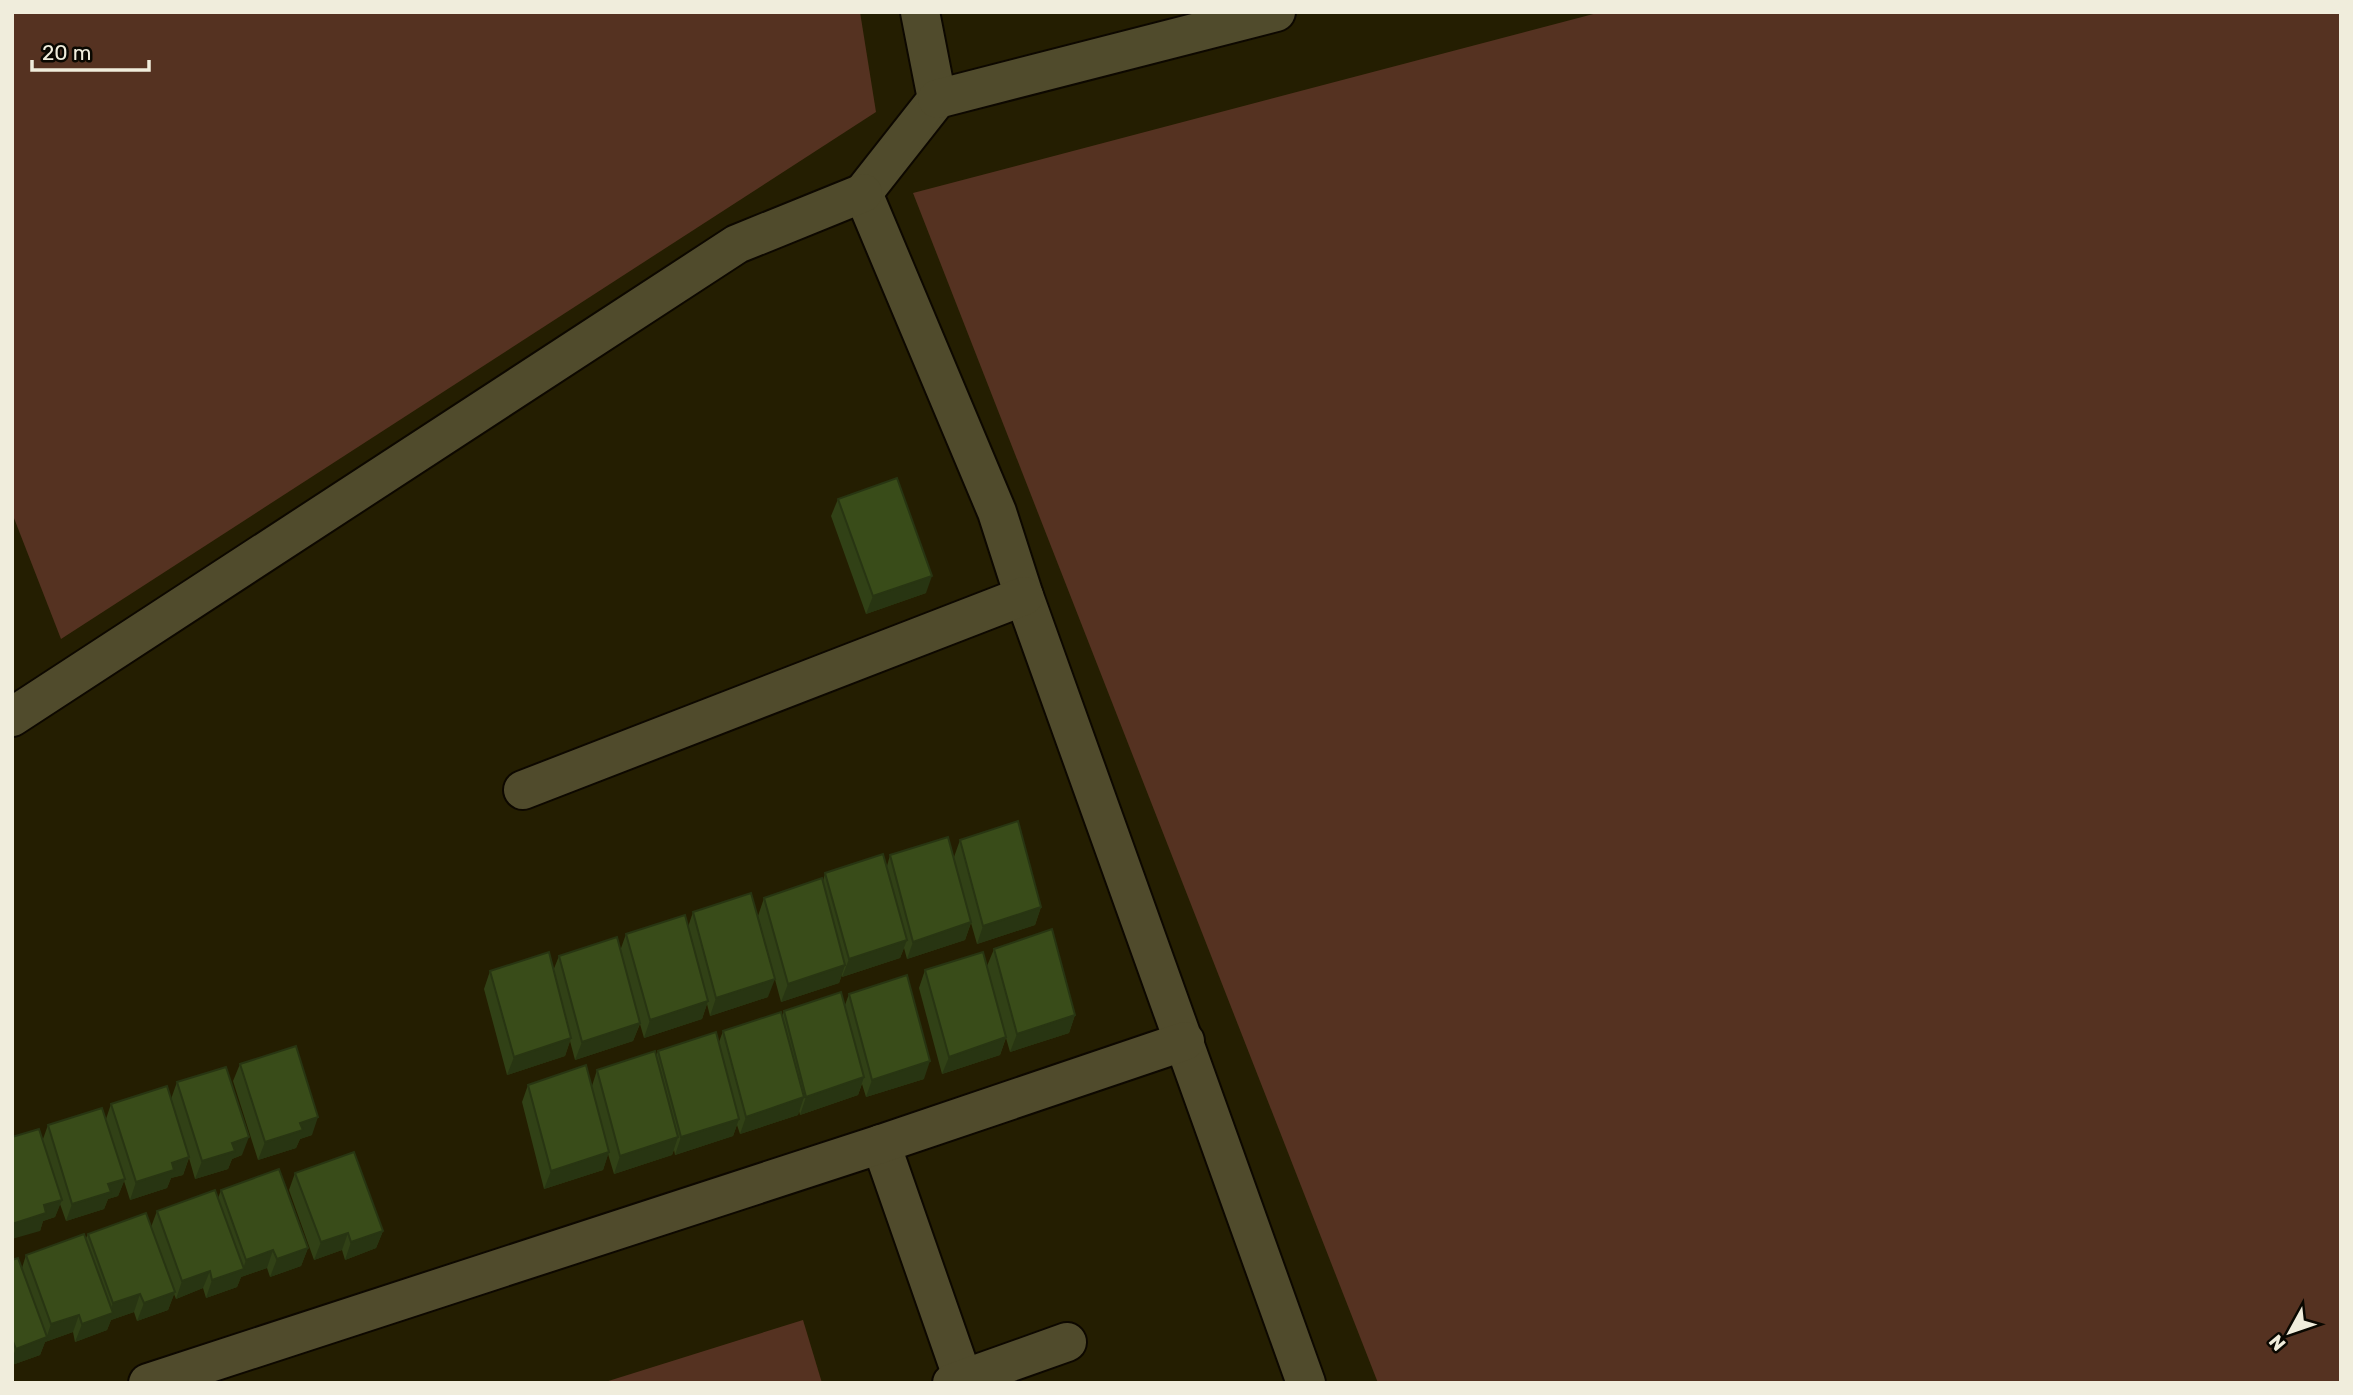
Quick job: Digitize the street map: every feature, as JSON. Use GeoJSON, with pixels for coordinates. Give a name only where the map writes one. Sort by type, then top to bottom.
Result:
{"type":"FeatureCollection","features":[{"type":"Feature","properties":{"kind":"street"},"geometry":{"type":"LineString","coordinates":[[920,12],[937,99]]}},
{"type":"Feature","properties":{"kind":"street"},"geometry":{"type":"LineString","coordinates":[[12,716],[737,244],[863,193],[937,99],[1276,12]]}},
{"type":"Feature","properties":{"kind":"street"},"geometry":{"type":"LineString","coordinates":[[863,193],[997,512],[1024,596],[1306,1383]]}},
{"type":"Feature","properties":{"kind":"street"},"geometry":{"type":"LineString","coordinates":[[523,789],[1024,596]]}},
{"type":"Feature","properties":{"kind":"street"},"geometry":{"type":"LineString","coordinates":[[148,1383],[881,1144],[1185,1041]]}},
{"type":"Feature","properties":{"kind":"street"},"geometry":{"type":"LineString","coordinates":[[881,1144],[958,1381],[1067,1342]]}},
{"type":"Feature","properties":{"kind":"shaded area"},"geometry":{"type":"Polygon","coordinates":[[[12,12],[860,12],[876,112],[61,639],[12,513],[12,12]]]}},
{"type":"Feature","properties":{"kind":"shaded area"},"geometry":{"type":"Polygon","coordinates":[[[1601,12],[2341,12],[2341,1383],[1378,1383],[913,193],[1601,12]]]}},
{"type":"Feature","properties":{"kind":"shaded area"},"geometry":{"type":"Polygon","coordinates":[[[803,1320],[822,1383],[602,1383],[803,1320]]]}},
{"type":"Feature","properties":{"kind":"building"},"geometry":{"type":"Polygon","coordinates":[[[897,478],[932,576],[873,596],[838,499],[897,478]]]}},
{"type":"Feature","properties":{"kind":"building"},"geometry":{"type":"Polygon","coordinates":[[[1018,821],[1041,907],[983,926],[960,840],[1018,821]]]}},
{"type":"Feature","properties":{"kind":"building"},"geometry":{"type":"Polygon","coordinates":[[[948,837],[971,922],[913,942],[890,855],[948,837]]]}},
{"type":"Feature","properties":{"kind":"building"},"geometry":{"type":"Polygon","coordinates":[[[883,854],[907,940],[849,959],[825,873],[883,854]]]}},
{"type":"Feature","properties":{"kind":"building"},"geometry":{"type":"Polygon","coordinates":[[[822,878],[845,965],[788,984],[764,898],[822,878]]]}},
{"type":"Feature","properties":{"kind":"building"},"geometry":{"type":"Polygon","coordinates":[[[751,893],[775,979],[716,998],[693,912],[751,893]]]}},
{"type":"Feature","properties":{"kind":"building"},"geometry":{"type":"Polygon","coordinates":[[[685,915],[708,1001],[650,1020],[626,934],[685,915]]]}},
{"type":"Feature","properties":{"kind":"building"},"geometry":{"type":"Polygon","coordinates":[[[1052,929],[1075,1015],[1017,1034],[994,949],[1052,929]]]}},
{"type":"Feature","properties":{"kind":"building"},"geometry":{"type":"Polygon","coordinates":[[[617,937],[640,1023],[582,1042],[559,956],[617,937]]]}},
{"type":"Feature","properties":{"kind":"building"},"geometry":{"type":"Polygon","coordinates":[[[549,952],[571,1038],[514,1057],[490,971],[549,952]]]}},
{"type":"Feature","properties":{"kind":"building"},"geometry":{"type":"Polygon","coordinates":[[[983,952],[1006,1037],[949,1057],[925,970],[983,952]]]}},
{"type":"Feature","properties":{"kind":"building"},"geometry":{"type":"Polygon","coordinates":[[[907,975],[930,1061],[872,1080],[849,994],[907,975]]]}},
{"type":"Feature","properties":{"kind":"building"},"geometry":{"type":"Polygon","coordinates":[[[841,992],[864,1077],[806,1097],[784,1011],[841,992]]]}},
{"type":"Feature","properties":{"kind":"building"},"geometry":{"type":"Polygon","coordinates":[[[781,1012],[804,1097],[746,1117],[723,1031],[781,1012]]]}},
{"type":"Feature","properties":{"kind":"building"},"geometry":{"type":"Polygon","coordinates":[[[716,1032],[739,1119],[681,1137],[658,1051],[716,1032]]]}},
{"type":"Feature","properties":{"kind":"building"},"geometry":{"type":"Polygon","coordinates":[[[296,1046],[318,1117],[300,1123],[303,1130],[265,1142],[240,1064],[296,1046]]]}},
{"type":"Feature","properties":{"kind":"building"},"geometry":{"type":"Polygon","coordinates":[[[655,1051],[678,1137],[620,1156],[597,1070],[655,1051]]]}},
{"type":"Feature","properties":{"kind":"building"},"geometry":{"type":"Polygon","coordinates":[[[586,1065],[609,1152],[551,1171],[528,1085],[586,1065]]]}},
{"type":"Feature","properties":{"kind":"building"},"geometry":{"type":"Polygon","coordinates":[[[226,1067],[249,1137],[232,1143],[235,1151],[202,1161],[177,1082],[226,1067]]]}},
{"type":"Feature","properties":{"kind":"building"},"geometry":{"type":"Polygon","coordinates":[[[167,1086],[189,1157],[172,1163],[174,1170],[136,1182],[111,1104],[167,1086]]]}},
{"type":"Feature","properties":{"kind":"building"},"geometry":{"type":"Polygon","coordinates":[[[102,1108],[125,1179],[108,1184],[111,1192],[72,1204],[48,1125],[102,1108]]]}},
{"type":"Feature","properties":{"kind":"building"},"geometry":{"type":"Polygon","coordinates":[[[39,1129],[62,1200],[44,1205],[46,1213],[12,1224],[12,1137],[39,1129]]]}},
{"type":"Feature","properties":{"kind":"building"},"geometry":{"type":"Polygon","coordinates":[[[354,1152],[383,1231],[351,1242],[348,1233],[321,1242],[295,1173],[354,1152]]]}},
{"type":"Feature","properties":{"kind":"building"},"geometry":{"type":"Polygon","coordinates":[[[279,1169],[308,1248],[277,1259],[273,1250],[246,1260],[221,1190],[279,1169]]]}},
{"type":"Feature","properties":{"kind":"building"},"geometry":{"type":"Polygon","coordinates":[[[215,1190],[244,1269],[212,1280],[210,1271],[182,1281],[157,1211],[215,1190]]]}},
{"type":"Feature","properties":{"kind":"building"},"geometry":{"type":"Polygon","coordinates":[[[146,1213],[175,1292],[144,1303],[140,1294],[113,1303],[88,1234],[146,1213]]]}},
{"type":"Feature","properties":{"kind":"building"},"geometry":{"type":"Polygon","coordinates":[[[84,1234],[113,1313],[82,1324],[79,1315],[51,1324],[26,1255],[84,1234]]]}},
{"type":"Feature","properties":{"kind":"building"},"geometry":{"type":"Polygon","coordinates":[[[18,1258],[47,1337],[16,1349],[12,1339],[12,1260],[18,1258]]]}}]}
